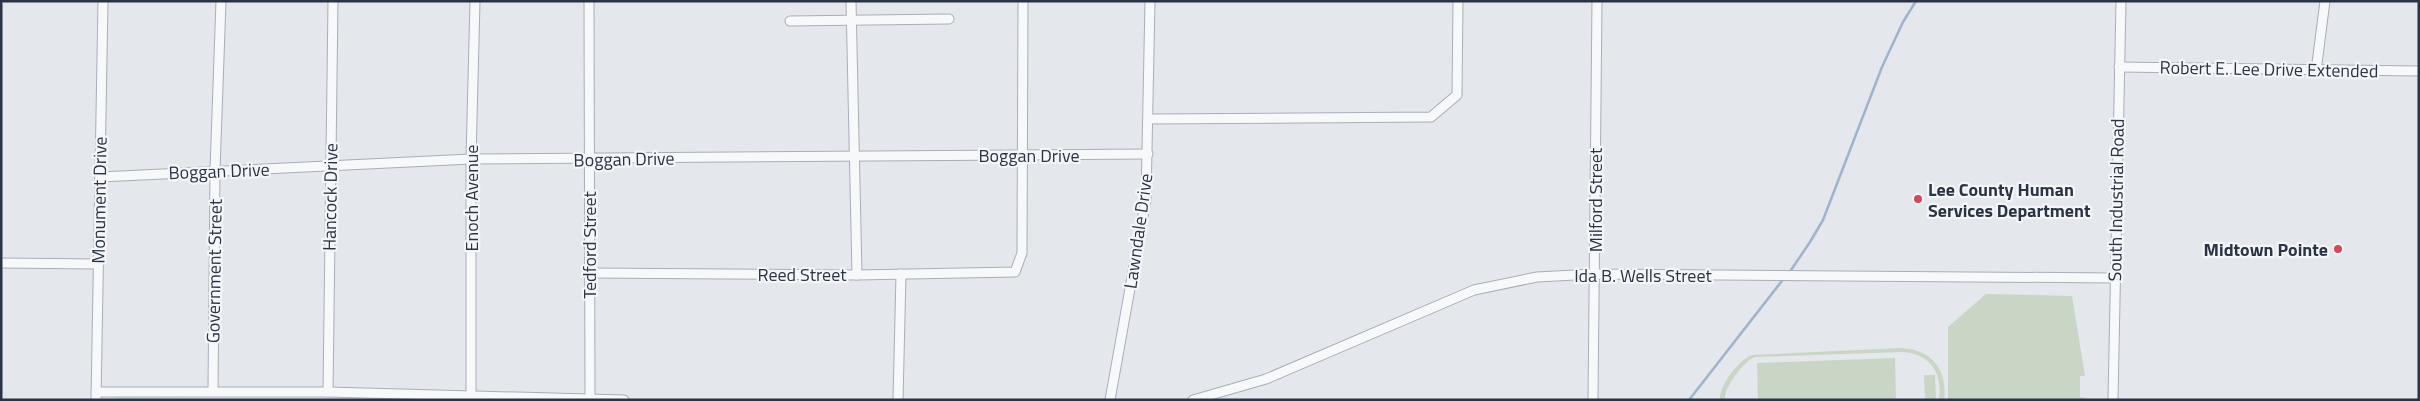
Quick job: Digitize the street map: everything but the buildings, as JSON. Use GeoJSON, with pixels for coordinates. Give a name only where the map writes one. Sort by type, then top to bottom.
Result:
{"type":"FeatureCollection","features":[{"type":"Feature","properties":{"kind":"street","name":"Monument Drive"},"geometry":{"type":"LineString","coordinates":[[96,396],[103,1]]}},
{"type":"Feature","properties":{"kind":"street","name":"Government Street"},"geometry":{"type":"LineString","coordinates":[[213,391],[215,170],[221,1]]}},
{"type":"Feature","properties":{"kind":"street","name":"Hancock Drive"},"geometry":{"type":"LineString","coordinates":[[328,392],[333,1]]}},
{"type":"Feature","properties":{"kind":"street","name":"Enoch Avenue"},"geometry":{"type":"LineString","coordinates":[[471,394],[471,159],[474,1]]}},
{"type":"Feature","properties":{"kind":"street","name":"Tedford Street"},"geometry":{"type":"LineString","coordinates":[[589,1],[590,160],[588,273],[590,398]]}},
{"type":"Feature","properties":{"kind":"street"},"geometry":{"type":"LineString","coordinates":[[851,1],[857,275]]}},
{"type":"Feature","properties":{"kind":"street"},"geometry":{"type":"LineString","coordinates":[[1023,1],[1023,155]]}},
{"type":"Feature","properties":{"kind":"street","name":"Lawndale Drive"},"geometry":{"type":"LineString","coordinates":[[1110,400],[1146,199],[1150,1]]}},
{"type":"Feature","properties":{"kind":"street"},"geometry":{"type":"LineString","coordinates":[[1149,119],[1431,117],[1457,95],[1458,1]]}},
{"type":"Feature","properties":{"kind":"street","name":"Milford Street"},"geometry":{"type":"LineString","coordinates":[[1593,400],[1597,1]]}},
{"type":"Feature","properties":{"kind":"street","name":"South Industrial Road"},"geometry":{"type":"LineString","coordinates":[[2113,400],[2119,67],[2122,1]]}},
{"type":"Feature","properties":{"kind":"street"},"geometry":{"type":"LineString","coordinates":[[2316,71],[2325,1]]}},
{"type":"Feature","properties":{"kind":"street"},"geometry":{"type":"LineString","coordinates":[[790,21],[949,19]]}},
{"type":"Feature","properties":{"kind":"street","name":"Robert E. Lee Drive Extended"},"geometry":{"type":"LineString","coordinates":[[2119,67],[2316,71],[2419,70]]}},
{"type":"Feature","properties":{"kind":"street","name":"Boggan Drive"},"geometry":{"type":"LineString","coordinates":[[100,177],[471,159],[590,160],[854,155],[1148,154]]}},
{"type":"Feature","properties":{"kind":"street","name":"Reed Street"},"geometry":{"type":"LineString","coordinates":[[588,273],[857,275],[1015,272],[1022,253],[1023,155]]}},
{"type":"Feature","properties":{"kind":"street"},"geometry":{"type":"LineString","coordinates":[[1,263],[98,264]]}},
{"type":"Feature","properties":{"kind":"street"},"geometry":{"type":"LineString","coordinates":[[898,400],[901,274]]}},
{"type":"Feature","properties":{"kind":"street","name":"Ida B. Wells Street"},"geometry":{"type":"LineString","coordinates":[[1193,400],[1266,379],[1474,290],[1537,277],[1594,274],[2115,278]]}},
{"type":"Feature","properties":{"kind":"street"},"geometry":{"type":"LineString","coordinates":[[96,396],[213,391],[471,394],[624,400]]}},
{"type":"Feature","properties":{"kind":"green space"},"geometry":{"type":"Polygon","coordinates":[[[1986,294],[2072,296],[2085,376],[2080,376],[2080,397],[2085,398],[2085,400],[1948,400],[1948,327],[1986,294]]]}},
{"type":"Feature","properties":{"kind":"green space"},"geometry":{"type":"Polygon","coordinates":[[[1900,348],[1921,352],[1935,363],[1943,379],[1945,389],[1944,400],[1939,400],[1940,391],[1937,374],[1928,361],[1913,354],[1903,352],[1755,357],[1746,363],[1731,382],[1725,395],[1725,400],[1720,400],[1726,380],[1741,362],[1752,355],[1900,348]]]}},
{"type":"Feature","properties":{"kind":"green space"},"geometry":{"type":"Polygon","coordinates":[[[1895,358],[1896,400],[1758,400],[1757,363],[1895,358]]]}},
{"type":"Feature","properties":{"kind":"green space"},"geometry":{"type":"Polygon","coordinates":[[[1924,375],[1935,375],[1936,400],[1925,400],[1924,375]]]}},
{"type":"Feature","properties":{"kind":"green space"},"geometry":{"type":"Polygon","coordinates":[[[118,398],[301,400],[112,400],[118,398]]]}},
{"type":"Feature","properties":{"kind":"waterway"},"geometry":{"type":"LineString","coordinates":[[1789,273],[1823,220],[1882,67],[1903,22],[1916,1]]}},
{"type":"Feature","properties":{"kind":"waterway"},"geometry":{"type":"LineString","coordinates":[[1689,400],[1785,277]]}},
{"type":"Feature","properties":{"kind":"place","name":"Lee County Human Services Department"},"geometry":{"type":"Point","coordinates":[1918,199]}},
{"type":"Feature","properties":{"kind":"place","name":"Midtown Pointe"},"geometry":{"type":"Point","coordinates":[2338,249]}}]}
